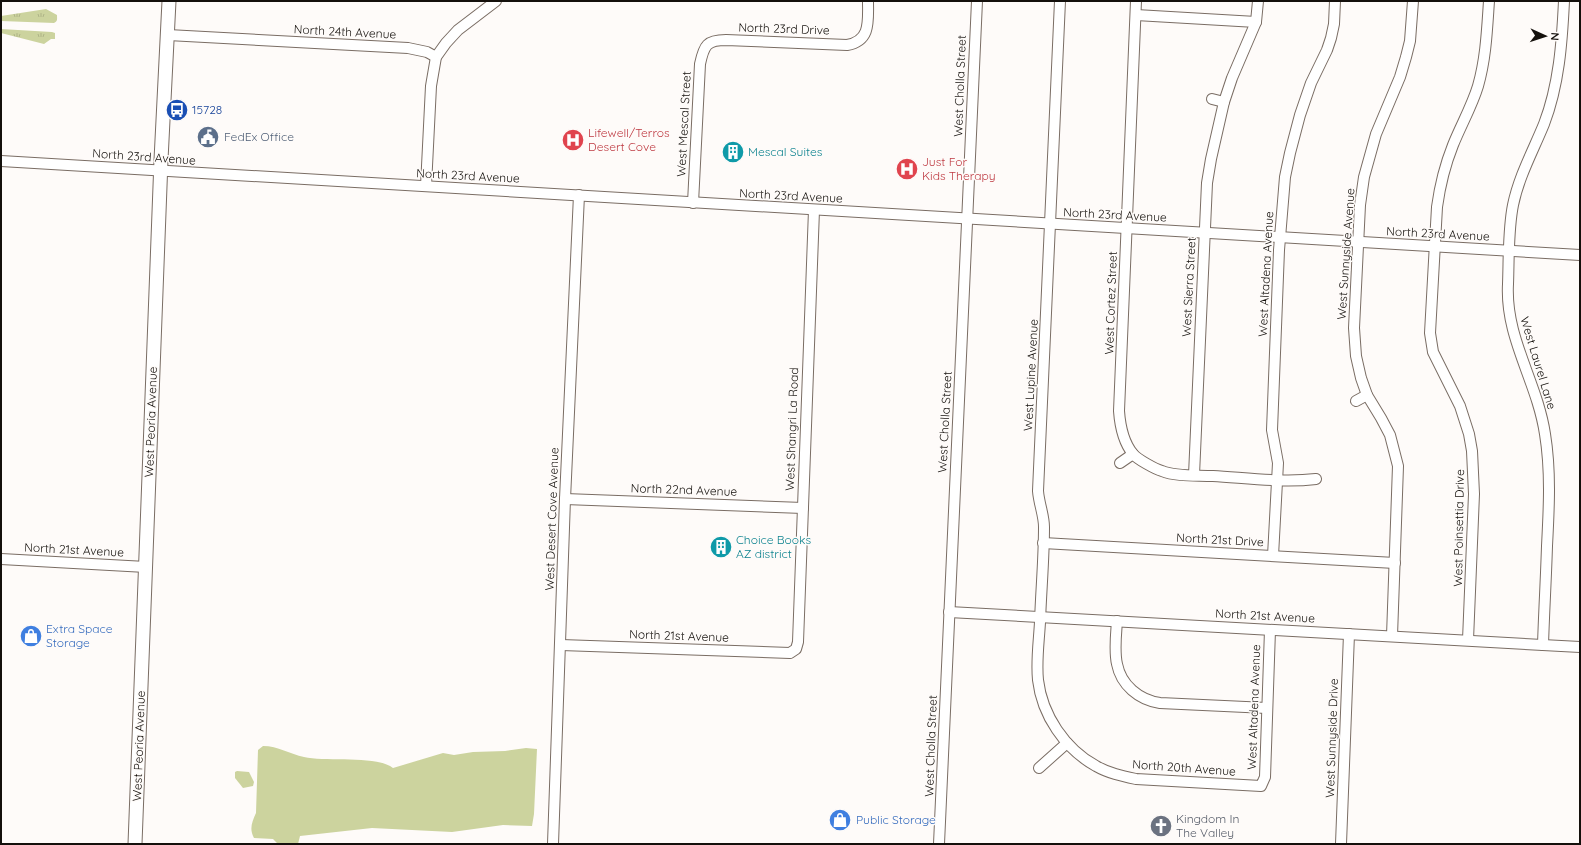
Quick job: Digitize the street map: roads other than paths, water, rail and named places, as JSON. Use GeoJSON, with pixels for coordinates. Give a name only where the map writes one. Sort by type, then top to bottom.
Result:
{"type":"FeatureCollection","features":[{"type":"Feature","properties":{"kind":"main road","name":"West Peoria Avenue"},"geometry":{"type":"LineString","coordinates":[[135,844],[160,171],[169,1]]}},
{"type":"Feature","properties":{"kind":"street"},"geometry":{"type":"LineString","coordinates":[[426,186],[431,86],[436,57],[458,30],[496,1]]}},
{"type":"Feature","properties":{"kind":"street","name":"North 23rd Drive"},"geometry":{"type":"LineString","coordinates":[[705,46],[717,40],[847,45],[856,43],[862,38],[866,29],[868,1]]}},
{"type":"Feature","properties":{"kind":"street","name":"West Cholla Street"},"geometry":{"type":"LineString","coordinates":[[939,844],[977,1]]}},
{"type":"Feature","properties":{"kind":"street","name":"West Lupine Avenue"},"geometry":{"type":"LineString","coordinates":[[1060,1],[1038,491],[1043,515],[1038,666],[1040,692],[1055,726],[1067,743]]}},
{"type":"Feature","properties":{"kind":"street","name":"West Cortez Street"},"geometry":{"type":"LineString","coordinates":[[1133,454],[1121,426],[1119,411],[1136,1]]}},
{"type":"Feature","properties":{"kind":"street","name":"West Sierra Street"},"geometry":{"type":"LineString","coordinates":[[1194,475],[1207,183],[1224,102],[1235,71],[1256,22],[1258,1]]}},
{"type":"Feature","properties":{"kind":"street","name":"West Altadena Avenue"},"geometry":{"type":"LineString","coordinates":[[1273,556],[1278,463],[1272,430],[1280,237],[1284,189],[1290,153],[1302,109],[1331,38],[1334,24],[1335,1]]}},
{"type":"Feature","properties":{"kind":"street","name":"West Sunnyside Avenue"},"geometry":{"type":"LineString","coordinates":[[1392,636],[1398,466],[1390,435],[1367,396],[1355,345],[1358,243],[1360,205],[1364,177],[1376,134],[1400,77],[1406,57],[1410,41],[1412,1]]}},
{"type":"Feature","properties":{"kind":"street","name":"West Poinsettia Drive"},"geometry":{"type":"LineString","coordinates":[[1468,640],[1474,468],[1469,434],[1460,406],[1453,390],[1437,362],[1431,343],[1434,247],[1437,207],[1445,168],[1453,145],[1472,104],[1483,66],[1489,1]]}},
{"type":"Feature","properties":{"kind":"street","name":"West Laurel Lane"},"geometry":{"type":"LineString","coordinates":[[1543,645],[1550,495],[1549,466],[1540,409],[1516,342],[1510,320],[1508,286],[1511,217],[1517,188],[1544,124],[1553,93],[1560,54],[1564,1]]}},
{"type":"Feature","properties":{"kind":"street"},"geometry":{"type":"LineString","coordinates":[[1136,15],[1256,22]]}},
{"type":"Feature","properties":{"kind":"street","name":"North 24th Avenue"},"geometry":{"type":"LineString","coordinates":[[168,35],[408,48],[426,52],[436,57]]}},
{"type":"Feature","properties":{"kind":"street","name":"West Mescal Street"},"geometry":{"type":"LineString","coordinates":[[693,203],[700,64],[705,46]]}},
{"type":"Feature","properties":{"kind":"street"},"geometry":{"type":"LineString","coordinates":[[1212,99],[1224,102]]}},
{"type":"Feature","properties":{"kind":"street","name":"North 23rd Avenue"},"geometry":{"type":"LineString","coordinates":[[1,161],[1280,237],[1358,243],[1580,255]]}},
{"type":"Feature","properties":{"kind":"street","name":"West Desert Cove Avenue"},"geometry":{"type":"LineString","coordinates":[[553,844],[565,499],[579,195]]}},
{"type":"Feature","properties":{"kind":"street","name":"West Shangri La Road"},"geometry":{"type":"LineString","coordinates":[[796,649],[798,642],[814,210]]}},
{"type":"Feature","properties":{"kind":"street"},"geometry":{"type":"LineString","coordinates":[[1356,400],[1367,396]]}},
{"type":"Feature","properties":{"kind":"street"},"geometry":{"type":"LineString","coordinates":[[1120,463],[1133,454],[1162,471],[1194,475],[1277,480],[1300,481],[1316,479]]}},
{"type":"Feature","properties":{"kind":"street","name":"North 22nd Avenue"},"geometry":{"type":"LineString","coordinates":[[565,499],[803,508]]}},
{"type":"Feature","properties":{"kind":"street","name":"North 21st Drive"},"geometry":{"type":"LineString","coordinates":[[1043,543],[1395,563]]}},
{"type":"Feature","properties":{"kind":"street","name":"North 21st Avenue"},"geometry":{"type":"LineString","coordinates":[[1,559],[146,567]]}},
{"type":"Feature","properties":{"kind":"street","name":"North 21st Avenue"},"geometry":{"type":"LineString","coordinates":[[949,612],[1580,647]]}},
{"type":"Feature","properties":{"kind":"street"},"geometry":{"type":"LineString","coordinates":[[1117,621],[1117,664],[1126,685],[1143,698],[1150,702],[1267,708]]}},
{"type":"Feature","properties":{"kind":"street","name":"West Altadena Avenue"},"geometry":{"type":"LineString","coordinates":[[1261,786],[1265,777],[1270,630]]}},
{"type":"Feature","properties":{"kind":"street","name":"West Sunnyside Drive"},"geometry":{"type":"LineString","coordinates":[[1341,844],[1349,634]]}},
{"type":"Feature","properties":{"kind":"street","name":"North 21st Avenue"},"geometry":{"type":"LineString","coordinates":[[561,645],[790,653],[796,649]]}},
{"type":"Feature","properties":{"kind":"street"},"geometry":{"type":"LineString","coordinates":[[1039,768],[1067,743]]}},
{"type":"Feature","properties":{"kind":"street","name":"North 20th Avenue"},"geometry":{"type":"LineString","coordinates":[[1067,743],[1095,766],[1119,775],[1136,779],[1261,786]]}},
{"type":"Feature","properties":{"kind":"place","name":"15728"},"geometry":{"type":"Point","coordinates":[177,110]}},
{"type":"Feature","properties":{"kind":"place","name":"FedEx Office"},"geometry":{"type":"Point","coordinates":[208,137]}},
{"type":"Feature","properties":{"kind":"place","name":"Lifewell/Terros Desert Cove"},"geometry":{"type":"Point","coordinates":[573,140]}},
{"type":"Feature","properties":{"kind":"place","name":"Mescal Suites"},"geometry":{"type":"Point","coordinates":[733,152]}},
{"type":"Feature","properties":{"kind":"place","name":"Just For Kids Therapy"},"geometry":{"type":"Point","coordinates":[907,169]}},
{"type":"Feature","properties":{"kind":"place","name":"Choice Books AZ district"},"geometry":{"type":"Point","coordinates":[721,547]}},
{"type":"Feature","properties":{"kind":"place","name":"Extra Space Storage"},"geometry":{"type":"Point","coordinates":[31,636]}},
{"type":"Feature","properties":{"kind":"place","name":"Public Storage"},"geometry":{"type":"Point","coordinates":[840,820]}},
{"type":"Feature","properties":{"kind":"place","name":"Kingdom In The Valley"},"geometry":{"type":"Point","coordinates":[1161,826]}}]}
